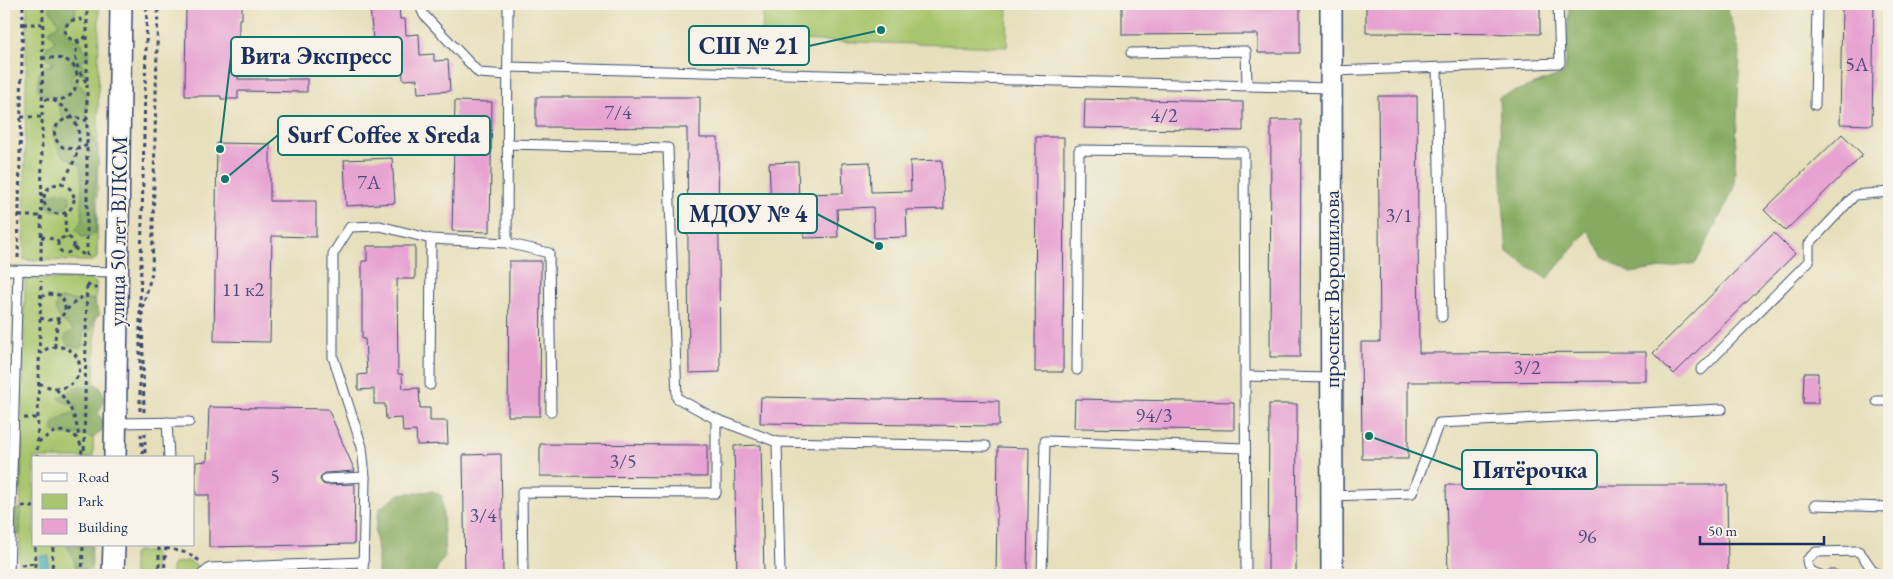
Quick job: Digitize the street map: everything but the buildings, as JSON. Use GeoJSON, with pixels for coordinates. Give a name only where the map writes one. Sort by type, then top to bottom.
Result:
{"type":"FeatureCollection","features":[{"type":"Feature","properties":{"kind":"street","name":"улица 50 лет ВЛКСМ"},"geometry":{"type":"LineString","coordinates":[[115,456],[121,4]]}},
{"type":"Feature","properties":{"kind":"street","name":"проспект Ворошилова"},"geometry":{"type":"LineString","coordinates":[[1331,4],[1330,378],[1332,575]]}},
{"type":"Feature","properties":{"kind":"street"},"geometry":{"type":"LineString","coordinates":[[113,575],[114,546]]}},
{"type":"Feature","properties":{"kind":"lane"},"geometry":{"type":"LineString","coordinates":[[419,4],[424,15],[480,73],[508,71],[1247,84],[1332,79],[1437,68],[1560,63],[1558,4]]}},
{"type":"Feature","properties":{"kind":"lane"},"geometry":{"type":"LineString","coordinates":[[507,243],[508,4]]}},
{"type":"Feature","properties":{"kind":"lane"},"geometry":{"type":"LineString","coordinates":[[1815,105],[1817,4]]}},
{"type":"Feature","properties":{"kind":"lane"},"geometry":{"type":"LineString","coordinates":[[1131,54],[1246,50],[1247,84]]}},
{"type":"Feature","properties":{"kind":"lane"},"geometry":{"type":"LineString","coordinates":[[1437,68],[1442,317]]}},
{"type":"Feature","properties":{"kind":"lane"},"geometry":{"type":"LineString","coordinates":[[508,144],[668,148],[677,398],[716,419],[776,442],[986,446]]}},
{"type":"Feature","properties":{"kind":"lane"},"geometry":{"type":"LineString","coordinates":[[1077,370],[1079,150],[1244,152],[1246,575]]}},
{"type":"Feature","properties":{"kind":"lane"},"geometry":{"type":"LineString","coordinates":[[1701,370],[1809,261],[1809,244],[1856,195],[1889,192]]}},
{"type":"Feature","properties":{"kind":"lane"},"geometry":{"type":"LineString","coordinates":[[363,575],[365,477],[362,447],[333,357],[333,254],[350,227],[380,226],[431,240],[507,243],[549,253],[551,412]]}},
{"type":"Feature","properties":{"kind":"lane"},"geometry":{"type":"LineString","coordinates":[[430,385],[431,240]]}},
{"type":"Feature","properties":{"kind":"lane"},"geometry":{"type":"LineString","coordinates":[[4,270],[87,272],[118,280]]}},
{"type":"Feature","properties":{"kind":"lane"},"geometry":{"type":"LineString","coordinates":[[9,575],[18,271]]}},
{"type":"Feature","properties":{"kind":"lane"},"geometry":{"type":"LineString","coordinates":[[1245,376],[1330,378]]}},
{"type":"Feature","properties":{"kind":"lane"},"geometry":{"type":"LineString","coordinates":[[1877,401],[1889,401]]}},
{"type":"Feature","properties":{"kind":"lane"},"geometry":{"type":"LineString","coordinates":[[1332,496],[1412,493],[1440,423],[1722,409]]}},
{"type":"Feature","properties":{"kind":"lane"},"geometry":{"type":"LineString","coordinates":[[523,575],[522,492],[716,493],[716,419]]}},
{"type":"Feature","properties":{"kind":"lane"},"geometry":{"type":"LineString","coordinates":[[167,422],[169,456]]}},
{"type":"Feature","properties":{"kind":"lane"},"geometry":{"type":"LineString","coordinates":[[116,423],[189,422]]}},
{"type":"Feature","properties":{"kind":"lane"},"geometry":{"type":"LineString","coordinates":[[1042,575],[1045,441],[1245,448]]}},
{"type":"Feature","properties":{"kind":"lane"},"geometry":{"type":"LineString","coordinates":[[776,442],[780,575]]}},
{"type":"Feature","properties":{"kind":"lane"},"geometry":{"type":"LineString","coordinates":[[326,479],[365,477]]}},
{"type":"Feature","properties":{"kind":"lane"},"geometry":{"type":"LineString","coordinates":[[1815,506],[1889,507]]}},
{"type":"Feature","properties":{"kind":"lane"},"geometry":{"type":"LineString","coordinates":[[1821,575],[1813,573],[1808,567],[1807,560],[1811,554],[1816,552],[1858,550],[1865,556],[1872,572],[1877,575]]}},
{"type":"Feature","properties":{"kind":"lane"},"geometry":{"type":"LineString","coordinates":[[201,575],[210,568],[364,562]]}},
{"type":"Feature","properties":{"kind":"lane"},"geometry":{"type":"LineString","coordinates":[[1830,575],[1835,575]]}},
{"type":"Feature","properties":{"kind":"path"},"geometry":{"type":"LineString","coordinates":[[18,271],[23,4]]}},
{"type":"Feature","properties":{"kind":"path"},"geometry":{"type":"LineString","coordinates":[[37,456],[43,197],[43,4]]}},
{"type":"Feature","properties":{"kind":"path"},"geometry":{"type":"LineString","coordinates":[[83,456],[87,293],[87,4]]}},
{"type":"Feature","properties":{"kind":"path"},"geometry":{"type":"LineString","coordinates":[[144,456],[140,289],[147,4]]}},
{"type":"Feature","properties":{"kind":"path"},"geometry":{"type":"LineString","coordinates":[[142,423],[142,309],[152,273],[158,4]]}},
{"type":"Feature","properties":{"kind":"path"},"geometry":{"type":"LineString","coordinates":[[87,24],[84,21],[75,19],[69,21],[65,26],[67,37],[74,41],[79,41],[87,36]]}},
{"type":"Feature","properties":{"kind":"path"},"geometry":{"type":"LineString","coordinates":[[22,24],[42,24]]}},
{"type":"Feature","properties":{"kind":"path"},"geometry":{"type":"LineString","coordinates":[[42,100],[65,99],[71,95],[77,85],[76,53],[79,41]]}},
{"type":"Feature","properties":{"kind":"path"},"geometry":{"type":"LineString","coordinates":[[42,58],[64,59],[74,66],[87,83]]}},
{"type":"Feature","properties":{"kind":"path"},"geometry":{"type":"LineString","coordinates":[[53,100],[67,109],[73,117],[79,132],[78,149],[73,165],[61,184]]}},
{"type":"Feature","properties":{"kind":"path"},"geometry":{"type":"LineString","coordinates":[[21,117],[42,117]]}},
{"type":"Feature","properties":{"kind":"path"},"geometry":{"type":"LineString","coordinates":[[87,121],[73,117],[61,121],[56,127],[55,133],[61,145],[68,149],[78,149],[87,145]]}},
{"type":"Feature","properties":{"kind":"path"},"geometry":{"type":"LineString","coordinates":[[61,184],[70,188],[74,194],[74,201],[72,207],[61,214],[49,210],[43,197],[52,186],[61,184]]}},
{"type":"Feature","properties":{"kind":"path"},"geometry":{"type":"LineString","coordinates":[[66,212],[65,227],[67,238],[73,242],[74,247],[87,257]]}},
{"type":"Feature","properties":{"kind":"path"},"geometry":{"type":"LineString","coordinates":[[19,216],[42,216]]}},
{"type":"Feature","properties":{"kind":"path"},"geometry":{"type":"LineString","coordinates":[[41,237],[59,242]]}},
{"type":"Feature","properties":{"kind":"path"},"geometry":{"type":"LineString","coordinates":[[59,242],[67,238]]}},
{"type":"Feature","properties":{"kind":"path"},"geometry":{"type":"LineString","coordinates":[[59,242],[59,249],[62,252],[70,252],[74,247]]}},
{"type":"Feature","properties":{"kind":"path"},"geometry":{"type":"LineString","coordinates":[[78,284],[87,284],[92,288],[118,280],[140,289],[148,289]]}},
{"type":"Feature","properties":{"kind":"path"},"geometry":{"type":"LineString","coordinates":[[41,284],[50,284]]}},
{"type":"Feature","properties":{"kind":"path"},"geometry":{"type":"LineString","coordinates":[[55,347],[54,332],[61,318],[73,302],[87,293]]}},
{"type":"Feature","properties":{"kind":"path"},"geometry":{"type":"LineString","coordinates":[[41,297],[48,294],[60,295],[65,303],[65,312]]}},
{"type":"Feature","properties":{"kind":"path"},"geometry":{"type":"LineString","coordinates":[[40,318],[49,320],[61,318]]}},
{"type":"Feature","properties":{"kind":"path"},"geometry":{"type":"LineString","coordinates":[[40,354],[46,348],[55,347],[70,350],[78,359],[80,368],[77,378],[72,383],[55,389]]}},
{"type":"Feature","properties":{"kind":"path"},"geometry":{"type":"LineString","coordinates":[[80,368],[86,368]]}},
{"type":"Feature","properties":{"kind":"path"},"geometry":{"type":"LineString","coordinates":[[39,383],[55,389],[68,403],[73,413],[83,456]]}},
{"type":"Feature","properties":{"kind":"path"},"geometry":{"type":"LineString","coordinates":[[38,442],[55,432],[63,431],[72,433],[79,439]]}},
{"type":"Feature","properties":{"kind":"path"},"geometry":{"type":"LineString","coordinates":[[35,575],[36,546]]}},
{"type":"Feature","properties":{"kind":"path"},"geometry":{"type":"LineString","coordinates":[[52,575],[53,546]]}},
{"type":"Feature","properties":{"kind":"path"},"geometry":{"type":"LineString","coordinates":[[82,575],[83,546]]}},
{"type":"Feature","properties":{"kind":"path"},"geometry":{"type":"LineString","coordinates":[[159,546],[159,575]]}},
{"type":"Feature","properties":{"kind":"path"},"geometry":{"type":"LineString","coordinates":[[164,575],[166,547],[187,553],[210,568]]}},
{"type":"Feature","properties":{"kind":"green space"},"geometry":{"type":"Polygon","coordinates":[[[27,4],[99,4],[97,258],[91,261],[24,260],[27,4]]]}},
{"type":"Feature","properties":{"kind":"green space"},"geometry":{"type":"Polygon","coordinates":[[[50,4],[76,4],[75,15],[66,22],[66,30],[67,33],[82,43],[83,48],[89,55],[81,62],[84,71],[83,75],[74,72],[71,78],[72,81],[85,91],[88,121],[98,154],[95,193],[96,232],[90,236],[82,237],[76,229],[83,217],[81,210],[82,179],[80,165],[62,155],[54,137],[53,130],[55,126],[64,119],[54,98],[41,94],[37,89],[39,73],[46,66],[52,65],[53,62],[45,56],[48,46],[52,45],[55,41],[49,31],[59,24],[50,10],[50,4]]]}},
{"type":"Feature","properties":{"kind":"green space"},"geometry":{"type":"Polygon","coordinates":[[[763,4],[1008,4],[1007,47],[762,39],[763,4]]]}},
{"type":"Feature","properties":{"kind":"green space"},"geometry":{"type":"Polygon","coordinates":[[[1569,4],[1726,4],[1740,52],[1734,189],[1696,263],[1630,273],[1604,257],[1588,230],[1547,279],[1507,252],[1499,97],[1565,73],[1569,4]]]}},
{"type":"Feature","properties":{"kind":"green space"},"geometry":{"type":"Polygon","coordinates":[[[58,192],[69,194],[70,202],[62,209],[54,211],[48,207],[48,196],[58,192]]]}},
{"type":"Feature","properties":{"kind":"green space"},"geometry":{"type":"Polygon","coordinates":[[[25,279],[91,279],[96,283],[93,456],[32,456],[32,546],[92,546],[91,575],[19,575],[25,279]]]}},
{"type":"Feature","properties":{"kind":"green space"},"geometry":{"type":"Polygon","coordinates":[[[60,299],[78,301],[93,299],[100,315],[94,319],[91,330],[83,332],[83,345],[80,349],[68,345],[64,338],[73,329],[56,312],[57,303],[60,299]]]}},
{"type":"Feature","properties":{"kind":"green space"},"geometry":{"type":"Polygon","coordinates":[[[96,384],[103,394],[102,406],[98,413],[105,423],[103,430],[93,438],[80,434],[62,435],[53,431],[53,424],[64,416],[77,412],[76,406],[59,398],[75,388],[96,384]]]}},
{"type":"Feature","properties":{"kind":"green space"},"geometry":{"type":"Polygon","coordinates":[[[4,431],[16,434],[22,439],[21,489],[5,494],[4,493],[4,431]]]}},
{"type":"Feature","properties":{"kind":"green space"},"geometry":{"type":"Polygon","coordinates":[[[432,491],[442,496],[445,556],[434,575],[378,575],[378,552],[375,531],[379,509],[400,494],[432,491]]]}},
{"type":"Feature","properties":{"kind":"green space"},"geometry":{"type":"Polygon","coordinates":[[[13,509],[21,509],[20,534],[6,536],[4,534],[4,519],[7,513],[13,509]]]}},
{"type":"Feature","properties":{"kind":"green space"},"geometry":{"type":"Polygon","coordinates":[[[68,546],[91,546],[92,565],[85,570],[76,569],[72,553],[68,546]]]}},
{"type":"Feature","properties":{"kind":"green space"},"geometry":{"type":"Polygon","coordinates":[[[136,551],[153,552],[155,555],[155,575],[133,575],[133,555],[136,551]]]}},
{"type":"Feature","properties":{"kind":"green space"},"geometry":{"type":"Polygon","coordinates":[[[189,561],[200,568],[191,575],[172,575],[172,567],[175,563],[189,561]]]}},
{"type":"Feature","properties":{"kind":"water"},"geometry":{"type":"Polygon","coordinates":[[[40,556],[49,556],[48,575],[39,575],[40,556]]]}},
{"type":"Feature","properties":{"kind":"place","name":"СШ № 21"},"geometry":{"type":"Point","coordinates":[881,30]}},
{"type":"Feature","properties":{"kind":"place","name":"Вита Экспресс"},"geometry":{"type":"Point","coordinates":[220,149]}},
{"type":"Feature","properties":{"kind":"place","name":"Surf Coffee x Sreda"},"geometry":{"type":"Point","coordinates":[225,179]}},
{"type":"Feature","properties":{"kind":"place","name":"МДОУ № 4"},"geometry":{"type":"Point","coordinates":[879,246]}},
{"type":"Feature","properties":{"kind":"place","name":"Пятёрочка"},"geometry":{"type":"Point","coordinates":[1369,436]}}]}
